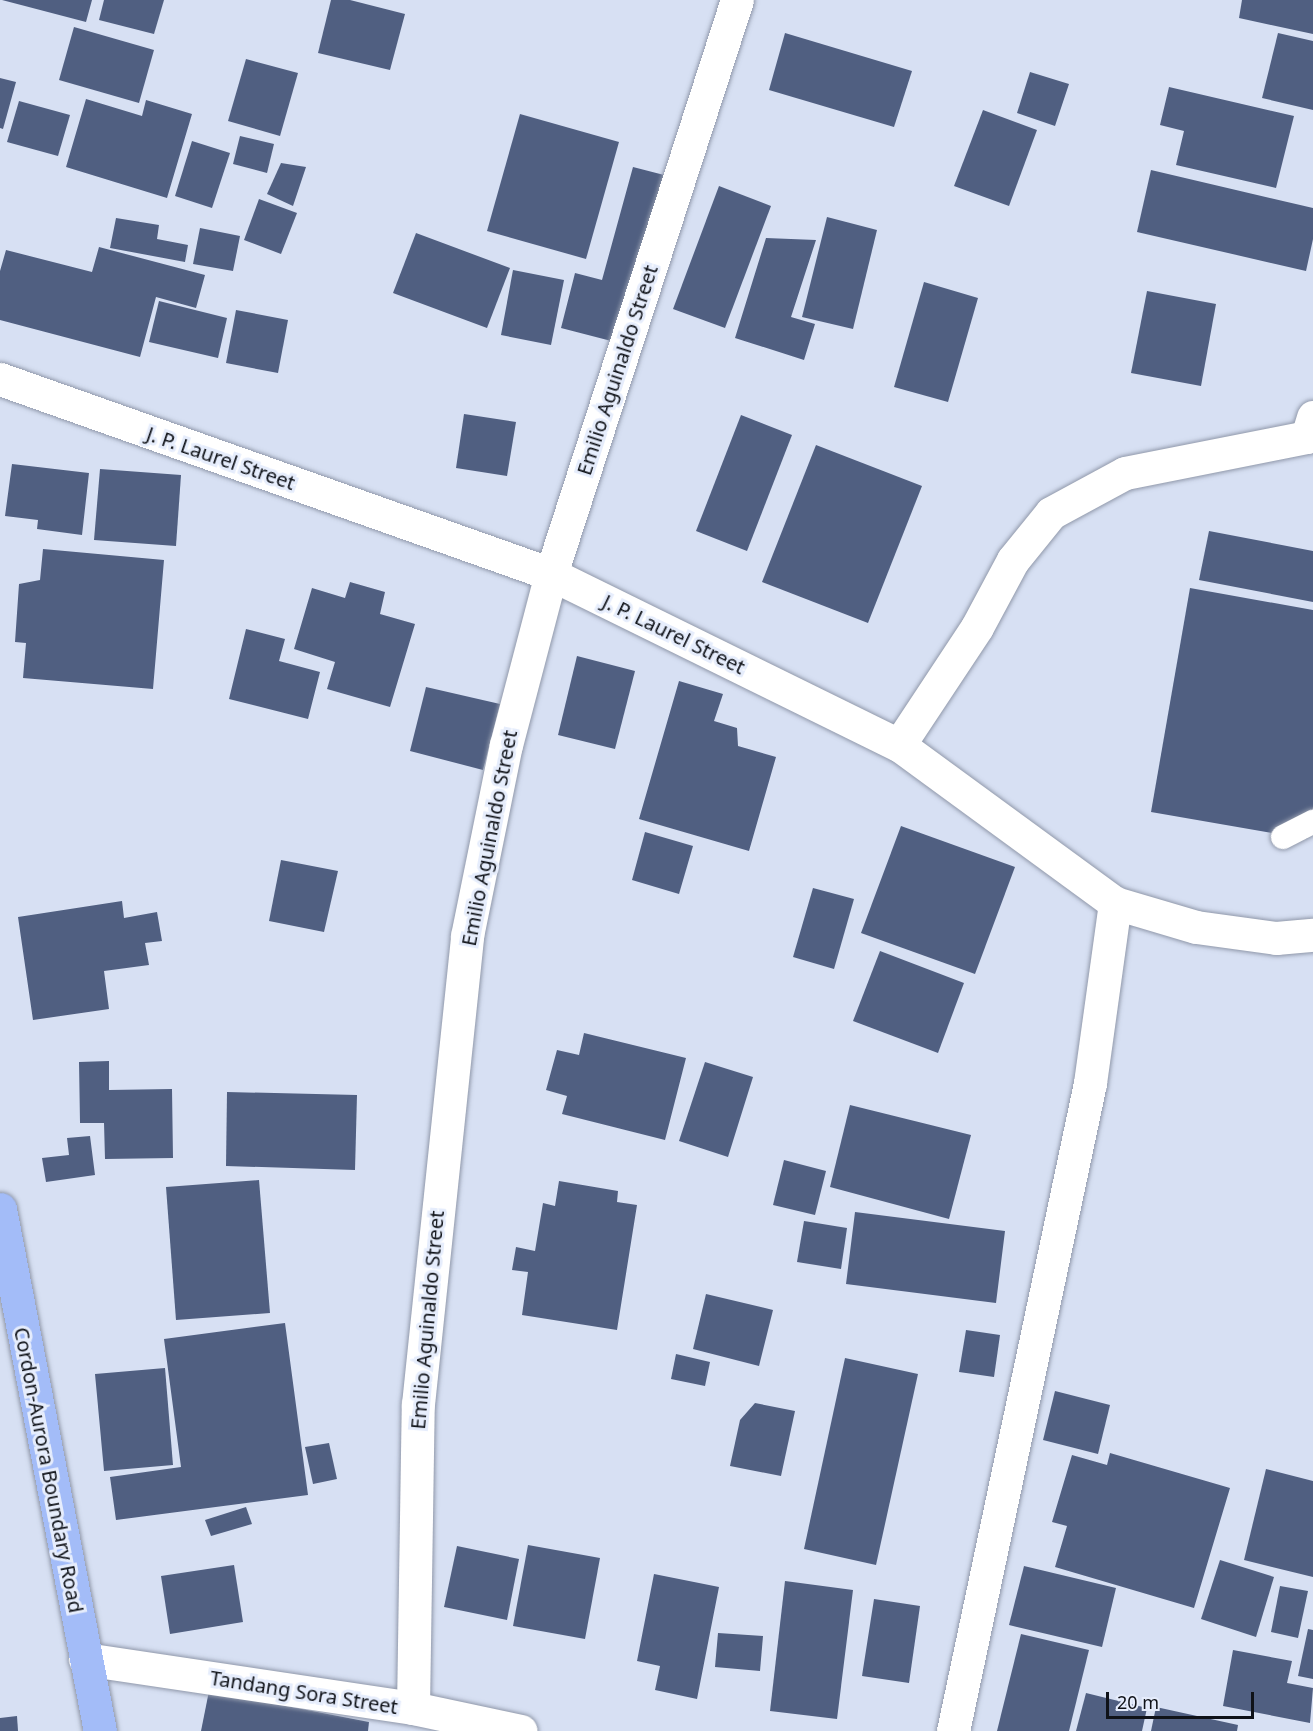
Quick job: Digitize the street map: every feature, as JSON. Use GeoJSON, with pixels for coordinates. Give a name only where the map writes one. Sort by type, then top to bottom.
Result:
{"type":"FeatureCollection","features":[{"type":"Feature","properties":{"kind":"main road","name":"Cordon-Aurora Boundary Road"},"geometry":{"type":"LineString","coordinates":[[0,1209],[100,1731]]}},
{"type":"Feature","properties":{"kind":"street","name":"Emilio Aguinaldo Street"},"geometry":{"type":"LineString","coordinates":[[413,1708],[418,1404],[467,936],[506,745],[551,574],[737,0]]}},
{"type":"Feature","properties":{"kind":"street","name":"J. P. Laurel Street"},"geometry":{"type":"LineString","coordinates":[[0,379],[551,574],[899,745],[1115,903],[1196,927],[1276,938],[1313,935]]}},
{"type":"Feature","properties":{"kind":"street"},"geometry":{"type":"LineString","coordinates":[[899,745],[977,627],[1013,560],[1051,513],[1125,473],[1311,433]]}},
{"type":"Feature","properties":{"kind":"street"},"geometry":{"type":"LineString","coordinates":[[953,1731],[1090,1083],[1115,903]]}},
{"type":"Feature","properties":{"kind":"street","name":"Tandang Sora Street"},"geometry":{"type":"LineString","coordinates":[[85,1659],[413,1708],[521,1731]]}},
{"type":"Feature","properties":{"kind":"lane"},"geometry":{"type":"LineString","coordinates":[[1283,837],[1313,822]]}},
{"type":"Feature","properties":{"kind":"building"},"geometry":{"type":"Polygon","coordinates":[[[2,0],[92,0],[86,22],[2,0]]]}},
{"type":"Feature","properties":{"kind":"building"},"geometry":{"type":"Polygon","coordinates":[[[104,0],[164,0],[154,34],[99,20],[104,0]]]}},
{"type":"Feature","properties":{"kind":"building"},"geometry":{"type":"Polygon","coordinates":[[[331,0],[350,0],[405,14],[390,70],[318,53],[331,0]]]}},
{"type":"Feature","properties":{"kind":"building"},"geometry":{"type":"Polygon","coordinates":[[[1242,0],[1313,0],[1313,34],[1239,18],[1242,0]]]}},
{"type":"Feature","properties":{"kind":"building"},"geometry":{"type":"Polygon","coordinates":[[[74,27],[154,50],[139,103],[59,80],[74,27]]]}},
{"type":"Feature","properties":{"kind":"building"},"geometry":{"type":"Polygon","coordinates":[[[785,33],[912,71],[894,127],[769,90],[785,33]]]}},
{"type":"Feature","properties":{"kind":"building"},"geometry":{"type":"Polygon","coordinates":[[[1278,33],[1313,41],[1313,110],[1262,98],[1278,33]]]}},
{"type":"Feature","properties":{"kind":"building"},"geometry":{"type":"Polygon","coordinates":[[[246,59],[298,73],[280,136],[228,121],[246,59]]]}},
{"type":"Feature","properties":{"kind":"building"},"geometry":{"type":"Polygon","coordinates":[[[1030,72],[1069,84],[1055,126],[1017,113],[1030,72]]]}},
{"type":"Feature","properties":{"kind":"building"},"geometry":{"type":"Polygon","coordinates":[[[0,78],[16,82],[3,129],[0,128],[0,78]]]}},
{"type":"Feature","properties":{"kind":"building"},"geometry":{"type":"Polygon","coordinates":[[[1169,87],[1294,116],[1276,188],[1176,165],[1184,131],[1160,125],[1169,87]]]}},
{"type":"Feature","properties":{"kind":"building"},"geometry":{"type":"Polygon","coordinates":[[[86,99],[142,116],[146,100],[192,114],[167,198],[66,167],[86,99]]]}},
{"type":"Feature","properties":{"kind":"building"},"geometry":{"type":"Polygon","coordinates":[[[19,101],[70,115],[58,156],[7,142],[19,101]]]}},
{"type":"Feature","properties":{"kind":"building"},"geometry":{"type":"Polygon","coordinates":[[[983,110],[1037,130],[1009,206],[954,186],[983,110]]]}},
{"type":"Feature","properties":{"kind":"building"},"geometry":{"type":"Polygon","coordinates":[[[520,114],[619,142],[586,259],[487,231],[520,114]]]}},
{"type":"Feature","properties":{"kind":"building"},"geometry":{"type":"Polygon","coordinates":[[[240,136],[274,144],[267,173],[233,164],[240,136]]]}},
{"type":"Feature","properties":{"kind":"building"},"geometry":{"type":"Polygon","coordinates":[[[192,141],[230,153],[212,208],[175,196],[192,141]]]}},
{"type":"Feature","properties":{"kind":"building"},"geometry":{"type":"Polygon","coordinates":[[[281,163],[306,167],[293,206],[267,194],[281,163]]]}},
{"type":"Feature","properties":{"kind":"building"},"geometry":{"type":"Polygon","coordinates":[[[633,167],[664,175],[619,343],[561,328],[575,273],[602,280],[633,167]]]}},
{"type":"Feature","properties":{"kind":"building"},"geometry":{"type":"Polygon","coordinates":[[[1151,170],[1313,208],[1313,239],[1306,271],[1137,232],[1151,170]]]}},
{"type":"Feature","properties":{"kind":"building"},"geometry":{"type":"Polygon","coordinates":[[[719,186],[771,206],[725,328],[673,309],[719,186]]]}},
{"type":"Feature","properties":{"kind":"building"},"geometry":{"type":"Polygon","coordinates":[[[259,199],[297,213],[281,254],[244,240],[259,199]]]}},
{"type":"Feature","properties":{"kind":"building"},"geometry":{"type":"Polygon","coordinates":[[[827,217],[877,230],[853,329],[802,317],[827,217]]]}},
{"type":"Feature","properties":{"kind":"building"},"geometry":{"type":"Polygon","coordinates":[[[116,218],[159,225],[157,239],[188,245],[185,262],[110,248],[116,218]]]}},
{"type":"Feature","properties":{"kind":"building"},"geometry":{"type":"Polygon","coordinates":[[[200,228],[240,236],[233,271],[193,264],[200,228]]]}},
{"type":"Feature","properties":{"kind":"building"},"geometry":{"type":"Polygon","coordinates":[[[416,233],[510,268],[487,328],[393,293],[416,233]]]}},
{"type":"Feature","properties":{"kind":"building"},"geometry":{"type":"Polygon","coordinates":[[[766,238],[816,240],[791,317],[815,324],[804,360],[735,338],[766,238]]]}},
{"type":"Feature","properties":{"kind":"building"},"geometry":{"type":"Polygon","coordinates":[[[99,247],[205,275],[196,308],[156,297],[140,357],[0,320],[0,271],[6,250],[92,272],[99,247]]]}},
{"type":"Feature","properties":{"kind":"building"},"geometry":{"type":"Polygon","coordinates":[[[513,270],[564,280],[551,345],[501,335],[513,270]]]}},
{"type":"Feature","properties":{"kind":"building"},"geometry":{"type":"Polygon","coordinates":[[[924,282],[978,298],[948,402],[894,387],[924,282]]]}},
{"type":"Feature","properties":{"kind":"building"},"geometry":{"type":"Polygon","coordinates":[[[1147,291],[1216,304],[1201,386],[1131,373],[1147,291]]]}},
{"type":"Feature","properties":{"kind":"building"},"geometry":{"type":"Polygon","coordinates":[[[159,301],[227,318],[218,358],[149,342],[159,301]]]}},
{"type":"Feature","properties":{"kind":"building"},"geometry":{"type":"Polygon","coordinates":[[[236,310],[288,320],[278,373],[226,363],[236,310]]]}},
{"type":"Feature","properties":{"kind":"building"},"geometry":{"type":"Polygon","coordinates":[[[464,414],[516,422],[507,476],[456,468],[464,414]]]}},
{"type":"Feature","properties":{"kind":"building"},"geometry":{"type":"Polygon","coordinates":[[[741,415],[792,435],[747,551],[696,531],[741,415]]]}},
{"type":"Feature","properties":{"kind":"building"},"geometry":{"type":"Polygon","coordinates":[[[816,445],[922,486],[868,623],[762,582],[816,445]]]}},
{"type":"Feature","properties":{"kind":"building"},"geometry":{"type":"Polygon","coordinates":[[[12,464],[89,473],[82,535],[37,529],[38,520],[5,516],[12,464]]]}},
{"type":"Feature","properties":{"kind":"building"},"geometry":{"type":"Polygon","coordinates":[[[100,469],[181,475],[176,546],[94,540],[100,469]]]}},
{"type":"Feature","properties":{"kind":"building"},"geometry":{"type":"Polygon","coordinates":[[[1209,531],[1313,551],[1313,602],[1199,580],[1209,531]]]}},
{"type":"Feature","properties":{"kind":"building"},"geometry":{"type":"Polygon","coordinates":[[[43,549],[164,560],[153,689],[23,678],[26,643],[15,642],[19,584],[40,580],[43,549]]]}},
{"type":"Feature","properties":{"kind":"building"},"geometry":{"type":"Polygon","coordinates":[[[350,582],[385,592],[380,614],[415,624],[390,707],[327,689],[335,662],[294,649],[312,588],[345,598],[350,582]]]}},
{"type":"Feature","properties":{"kind":"building"},"geometry":{"type":"Polygon","coordinates":[[[1190,588],[1313,610],[1313,807],[1307,839],[1151,812],[1190,588]]]}},
{"type":"Feature","properties":{"kind":"building"},"geometry":{"type":"Polygon","coordinates":[[[246,629],[285,639],[279,661],[320,672],[308,719],[229,699],[246,629]]]}},
{"type":"Feature","properties":{"kind":"building"},"geometry":{"type":"Polygon","coordinates":[[[577,656],[635,671],[615,749],[558,735],[577,656]]]}},
{"type":"Feature","properties":{"kind":"building"},"geometry":{"type":"Polygon","coordinates":[[[679,681],[723,694],[714,721],[737,728],[738,746],[776,757],[749,851],[639,819],[679,681]]]}},
{"type":"Feature","properties":{"kind":"building"},"geometry":{"type":"Polygon","coordinates":[[[426,687],[500,704],[483,770],[410,751],[426,687]]]}},
{"type":"Feature","properties":{"kind":"building"},"geometry":{"type":"Polygon","coordinates":[[[901,826],[1015,867],[975,974],[861,933],[901,826]]]}},
{"type":"Feature","properties":{"kind":"building"},"geometry":{"type":"Polygon","coordinates":[[[645,832],[693,846],[679,894],[632,880],[645,832]]]}},
{"type":"Feature","properties":{"kind":"building"},"geometry":{"type":"Polygon","coordinates":[[[281,860],[338,871],[324,932],[269,921],[281,860]]]}},
{"type":"Feature","properties":{"kind":"building"},"geometry":{"type":"Polygon","coordinates":[[[813,888],[854,899],[834,969],[793,957],[813,888]]]}},
{"type":"Feature","properties":{"kind":"building"},"geometry":{"type":"Polygon","coordinates":[[[122,901],[124,918],[157,912],[162,941],[145,943],[149,965],[104,971],[109,1009],[33,1020],[18,917],[122,901]]]}},
{"type":"Feature","properties":{"kind":"building"},"geometry":{"type":"Polygon","coordinates":[[[880,951],[964,983],[938,1053],[853,1021],[880,951]]]}},
{"type":"Feature","properties":{"kind":"building"},"geometry":{"type":"Polygon","coordinates":[[[584,1033],[686,1058],[665,1140],[562,1114],[567,1096],[546,1090],[557,1050],[579,1055],[584,1033]]]}},
{"type":"Feature","properties":{"kind":"building"},"geometry":{"type":"Polygon","coordinates":[[[109,1061],[109,1090],[172,1089],[173,1158],[105,1159],[104,1123],[80,1123],[79,1062],[109,1061]]]}},
{"type":"Feature","properties":{"kind":"building"},"geometry":{"type":"Polygon","coordinates":[[[705,1062],[753,1077],[728,1157],[679,1141],[705,1062]]]}},
{"type":"Feature","properties":{"kind":"building"},"geometry":{"type":"Polygon","coordinates":[[[227,1092],[357,1095],[355,1170],[226,1166],[227,1092]]]}},
{"type":"Feature","properties":{"kind":"building"},"geometry":{"type":"Polygon","coordinates":[[[850,1105],[971,1135],[949,1219],[830,1187],[850,1105]]]}},
{"type":"Feature","properties":{"kind":"building"},"geometry":{"type":"Polygon","coordinates":[[[90,1136],[95,1175],[46,1182],[42,1158],[69,1155],[67,1138],[90,1136]]]}},
{"type":"Feature","properties":{"kind":"building"},"geometry":{"type":"Polygon","coordinates":[[[784,1160],[826,1171],[815,1215],[773,1205],[784,1160]]]}},
{"type":"Feature","properties":{"kind":"building"},"geometry":{"type":"Polygon","coordinates":[[[259,1180],[270,1313],[176,1320],[166,1187],[259,1180]]]}},
{"type":"Feature","properties":{"kind":"building"},"geometry":{"type":"Polygon","coordinates":[[[559,1181],[618,1191],[617,1202],[637,1205],[617,1330],[522,1315],[528,1272],[512,1270],[516,1247],[535,1251],[543,1203],[555,1206],[559,1181]]]}},
{"type":"Feature","properties":{"kind":"building"},"geometry":{"type":"Polygon","coordinates":[[[855,1212],[1005,1231],[996,1303],[846,1284],[855,1212]]]}},
{"type":"Feature","properties":{"kind":"building"},"geometry":{"type":"Polygon","coordinates":[[[804,1221],[847,1228],[841,1269],[797,1262],[804,1221]]]}},
{"type":"Feature","properties":{"kind":"building"},"geometry":{"type":"Polygon","coordinates":[[[706,1294],[773,1310],[759,1366],[693,1349],[706,1294]]]}},
{"type":"Feature","properties":{"kind":"building"},"geometry":{"type":"Polygon","coordinates":[[[285,1323],[308,1495],[116,1520],[110,1477],[181,1467],[164,1339],[285,1323]]]}},
{"type":"Feature","properties":{"kind":"building"},"geometry":{"type":"Polygon","coordinates":[[[966,1330],[1000,1335],[994,1377],[959,1372],[966,1330]]]}},
{"type":"Feature","properties":{"kind":"building"},"geometry":{"type":"Polygon","coordinates":[[[676,1354],[710,1362],[705,1386],[671,1379],[676,1354]]]}},
{"type":"Feature","properties":{"kind":"building"},"geometry":{"type":"Polygon","coordinates":[[[845,1358],[918,1374],[876,1565],[804,1549],[845,1358]]]}},
{"type":"Feature","properties":{"kind":"building"},"geometry":{"type":"Polygon","coordinates":[[[165,1368],[173,1465],[104,1471],[95,1374],[165,1368]]]}},
{"type":"Feature","properties":{"kind":"building"},"geometry":{"type":"Polygon","coordinates":[[[1055,1391],[1110,1405],[1098,1454],[1043,1440],[1055,1391]]]}},
{"type":"Feature","properties":{"kind":"building"},"geometry":{"type":"Polygon","coordinates":[[[755,1403],[795,1411],[781,1476],[730,1466],[740,1420],[755,1403]]]}},
{"type":"Feature","properties":{"kind":"building"},"geometry":{"type":"Polygon","coordinates":[[[329,1443],[337,1479],[313,1484],[305,1447],[329,1443]]]}},
{"type":"Feature","properties":{"kind":"building"},"geometry":{"type":"Polygon","coordinates":[[[1110,1453],[1230,1488],[1194,1608],[1055,1567],[1067,1526],[1052,1522],[1072,1455],[1107,1465],[1110,1453]]]}},
{"type":"Feature","properties":{"kind":"building"},"geometry":{"type":"Polygon","coordinates":[[[1266,1469],[1313,1481],[1313,1577],[1244,1560],[1266,1469]]]}},
{"type":"Feature","properties":{"kind":"building"},"geometry":{"type":"Polygon","coordinates":[[[246,1507],[252,1524],[211,1536],[205,1520],[246,1507]]]}},
{"type":"Feature","properties":{"kind":"building"},"geometry":{"type":"Polygon","coordinates":[[[528,1545],[600,1558],[585,1639],[513,1626],[528,1545]]]}},
{"type":"Feature","properties":{"kind":"building"},"geometry":{"type":"Polygon","coordinates":[[[457,1546],[519,1559],[507,1620],[444,1607],[457,1546]]]}},
{"type":"Feature","properties":{"kind":"building"},"geometry":{"type":"Polygon","coordinates":[[[1220,1560],[1274,1577],[1256,1637],[1201,1619],[1220,1560]]]}},
{"type":"Feature","properties":{"kind":"building"},"geometry":{"type":"Polygon","coordinates":[[[234,1565],[243,1622],[170,1634],[161,1576],[234,1565]]]}},
{"type":"Feature","properties":{"kind":"building"},"geometry":{"type":"Polygon","coordinates":[[[1024,1566],[1116,1588],[1102,1647],[1009,1625],[1024,1566]]]}},
{"type":"Feature","properties":{"kind":"building"},"geometry":{"type":"Polygon","coordinates":[[[654,1574],[719,1587],[697,1699],[655,1690],[660,1666],[637,1661],[654,1574]]]}},
{"type":"Feature","properties":{"kind":"building"},"geometry":{"type":"Polygon","coordinates":[[[785,1581],[853,1590],[837,1719],[770,1711],[785,1581]]]}},
{"type":"Feature","properties":{"kind":"building"},"geometry":{"type":"Polygon","coordinates":[[[1280,1586],[1308,1591],[1298,1638],[1271,1632],[1280,1586]]]}},
{"type":"Feature","properties":{"kind":"building"},"geometry":{"type":"Polygon","coordinates":[[[874,1599],[920,1606],[909,1683],[862,1676],[874,1599]]]}},
{"type":"Feature","properties":{"kind":"building"},"geometry":{"type":"Polygon","coordinates":[[[1308,1629],[1313,1630],[1313,1679],[1298,1676],[1308,1629]]]}},
{"type":"Feature","properties":{"kind":"building"},"geometry":{"type":"Polygon","coordinates":[[[718,1633],[763,1636],[760,1671],[715,1667],[718,1633]]]}},
{"type":"Feature","properties":{"kind":"building"},"geometry":{"type":"Polygon","coordinates":[[[1021,1634],[1089,1650],[1069,1731],[997,1731],[1021,1634]]]}},
{"type":"Feature","properties":{"kind":"building"},"geometry":{"type":"Polygon","coordinates":[[[1233,1650],[1292,1661],[1287,1683],[1313,1688],[1310,1723],[1223,1706],[1233,1650]]]}},
{"type":"Feature","properties":{"kind":"building"},"geometry":{"type":"Polygon","coordinates":[[[209,1691],[369,1722],[368,1731],[201,1731],[209,1691]]]}},
{"type":"Feature","properties":{"kind":"building"},"geometry":{"type":"Polygon","coordinates":[[[1086,1693],[1147,1708],[1142,1731],[1076,1731],[1086,1693]]]}},
{"type":"Feature","properties":{"kind":"building"},"geometry":{"type":"Polygon","coordinates":[[[1156,1707],[1238,1725],[1237,1731],[1151,1731],[1156,1707]]]}},
{"type":"Feature","properties":{"kind":"building"},"geometry":{"type":"Polygon","coordinates":[[[17,1716],[18,1731],[0,1731],[0,1718],[17,1716]]]}}]}
